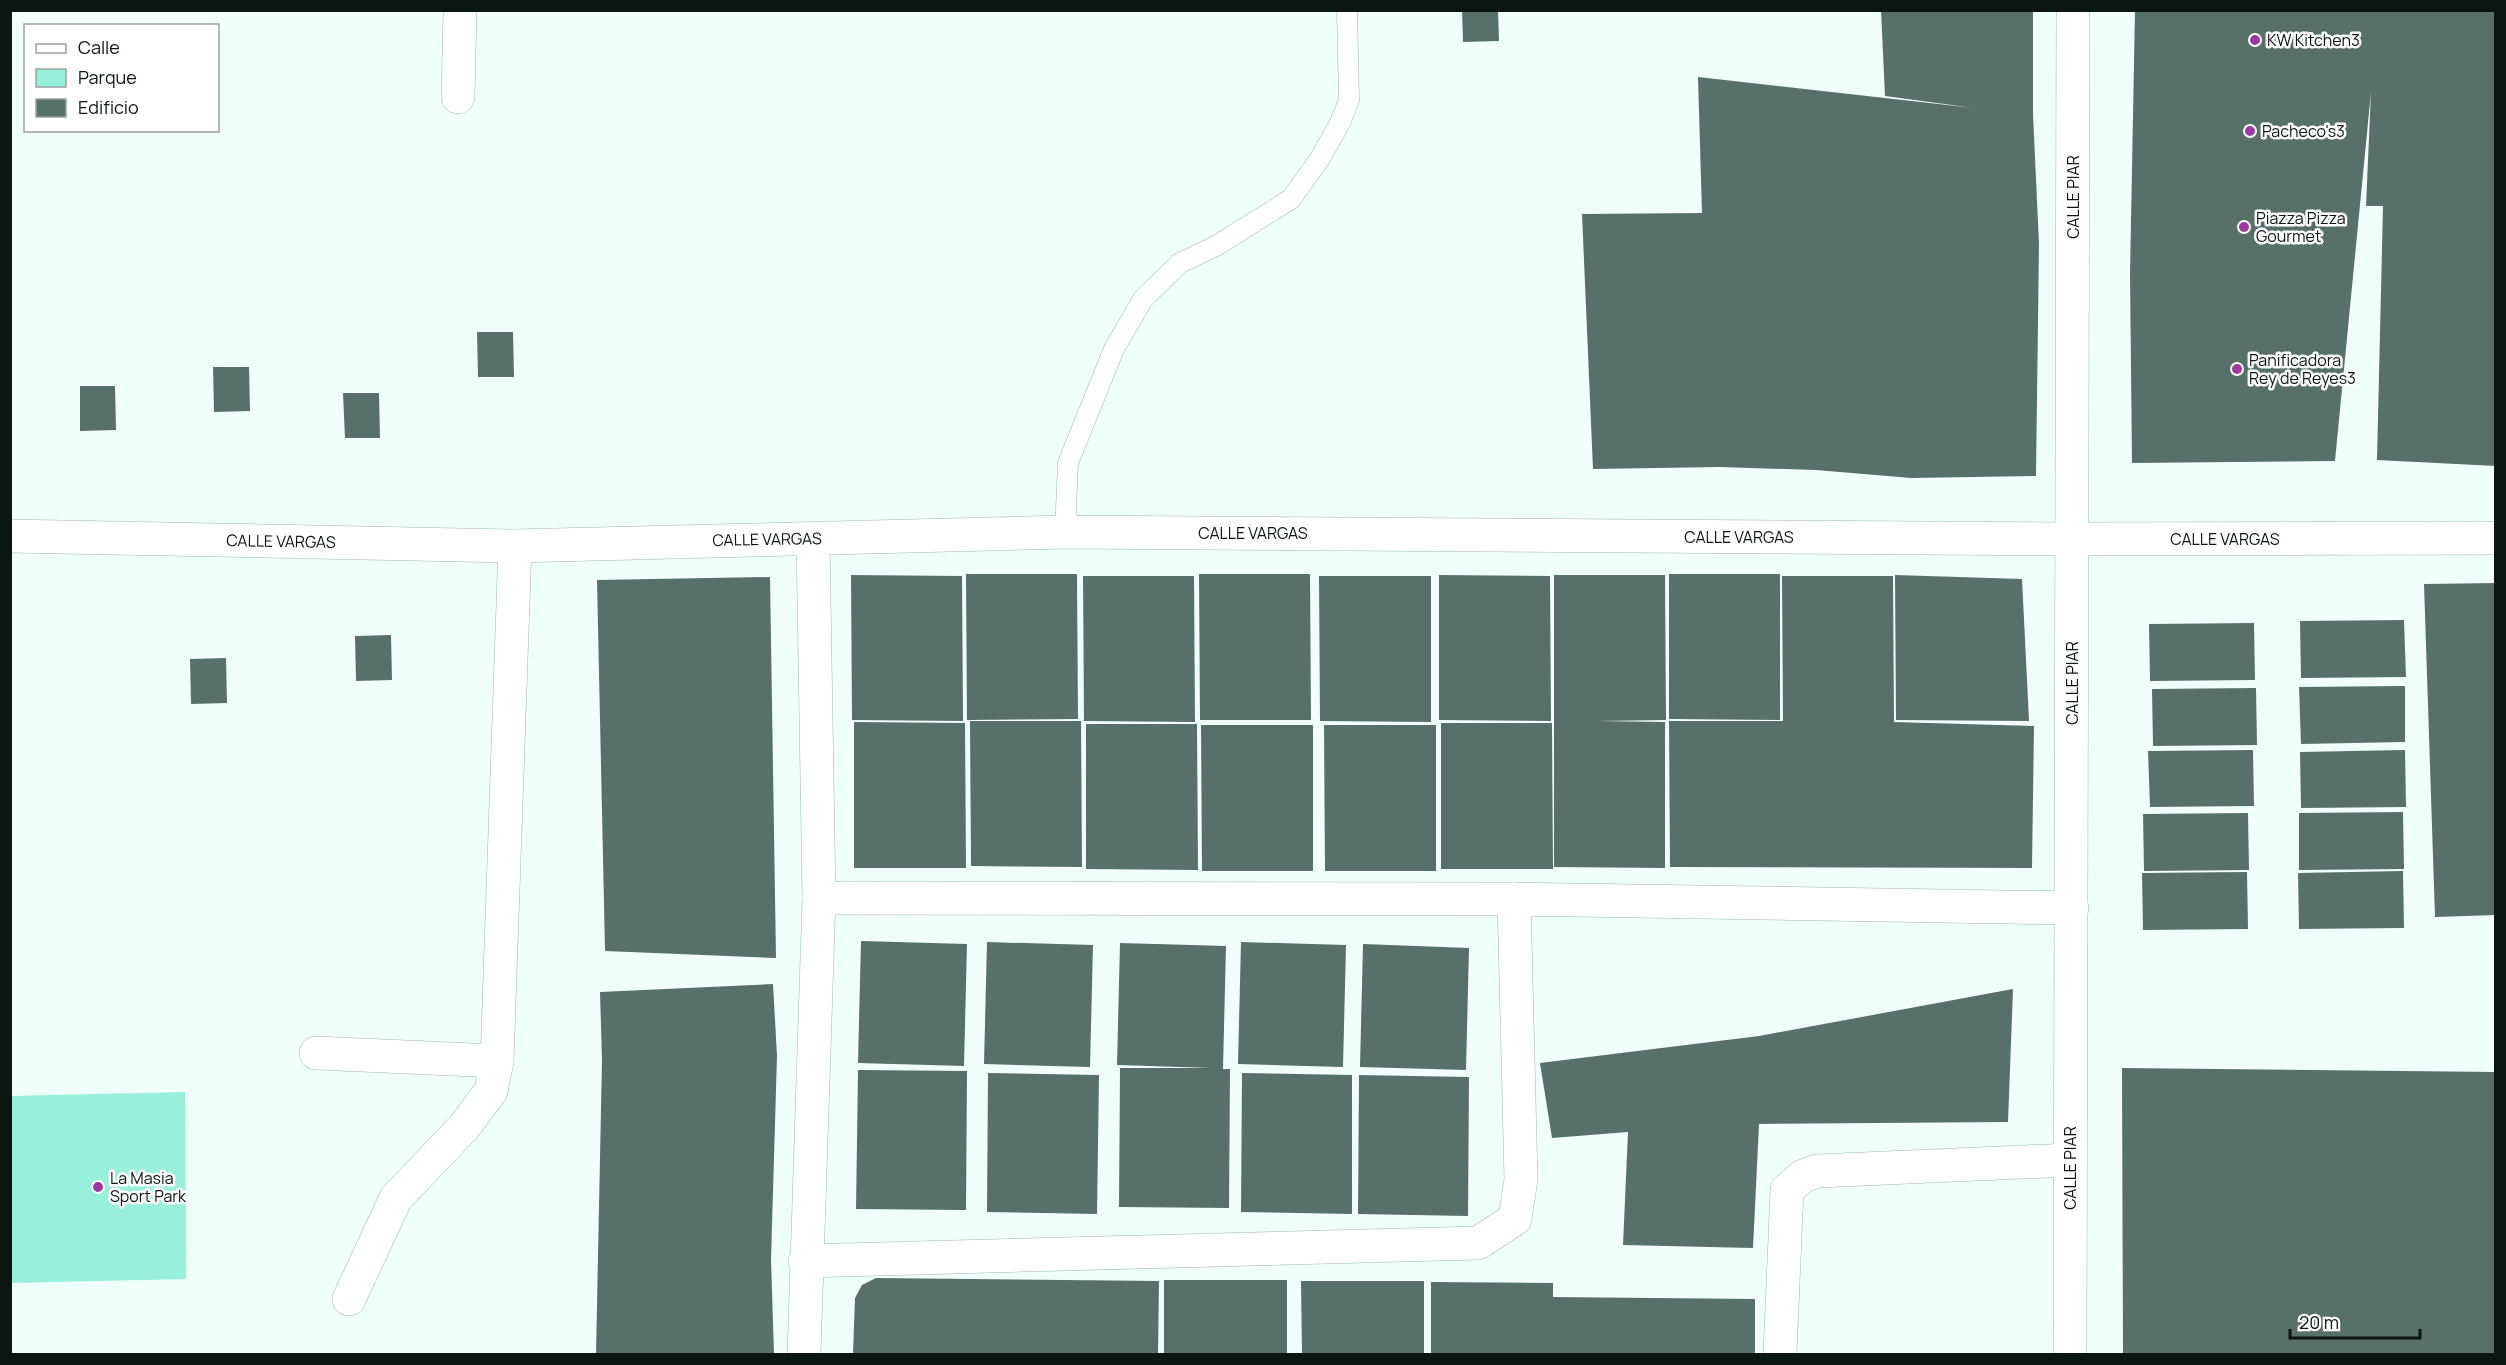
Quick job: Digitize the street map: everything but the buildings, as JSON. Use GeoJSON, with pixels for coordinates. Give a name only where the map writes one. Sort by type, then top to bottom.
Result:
{"type":"FeatureCollection","features":[{"type":"Feature","properties":{"kind":"street"},"geometry":{"type":"LineString","coordinates":[[458,97],[460,10]]}},
{"type":"Feature","properties":{"kind":"street","name":"CALLE PIAR"},"geometry":{"type":"LineString","coordinates":[[2070,1354],[2073,10]]}},
{"type":"Feature","properties":{"kind":"street","name":"CALLE VARGAS"},"geometry":{"type":"LineString","coordinates":[[10,536],[515,546],[1065,532],[2072,539],[2496,538]]}},
{"type":"Feature","properties":{"kind":"street"},"geometry":{"type":"LineString","coordinates":[[804,1354],[805,1261],[819,898],[813,538]]}},
{"type":"Feature","properties":{"kind":"street"},"geometry":{"type":"LineString","coordinates":[[349,1299],[396,1198],[464,1127],[491,1091],[497,1061],[515,546]]}},
{"type":"Feature","properties":{"kind":"street"},"geometry":{"type":"LineString","coordinates":[[819,898],[1514,899],[2072,908]]}},
{"type":"Feature","properties":{"kind":"street"},"geometry":{"type":"LineString","coordinates":[[805,1261],[1478,1244],[1515,1219],[1521,1179],[1514,899]]}},
{"type":"Feature","properties":{"kind":"street"},"geometry":{"type":"LineString","coordinates":[[316,1053],[497,1061]]}},
{"type":"Feature","properties":{"kind":"street"},"geometry":{"type":"LineString","coordinates":[[1780,1354],[1787,1190],[1803,1176],[1817,1171],[2070,1160]]}},
{"type":"Feature","properties":{"kind":"lane"},"geometry":{"type":"LineString","coordinates":[[1065,532],[1068,463],[1114,349],[1143,299],[1180,263],[1216,246],[1292,199],[1319,160],[1340,123],[1349,100],[1347,10]]}},
{"type":"Feature","properties":{"kind":"green space","name":"La Masia Sport Park"},"geometry":{"type":"Polygon","coordinates":[[[185,1092],[186,1279],[11,1283],[11,1096],[185,1092]]]}},
{"type":"Feature","properties":{"kind":"place","name":"KW Kitchen3"},"geometry":{"type":"Point","coordinates":[2255,40]}},
{"type":"Feature","properties":{"kind":"place","name":"Pacheco's3"},"geometry":{"type":"Point","coordinates":[2250,131]}},
{"type":"Feature","properties":{"kind":"place","name":"Piazza Pizza Gourmet"},"geometry":{"type":"Point","coordinates":[2244,227]}},
{"type":"Feature","properties":{"kind":"place","name":"Panificadora Rey de Reyes3"},"geometry":{"type":"Point","coordinates":[2237,369]}},
{"type":"Feature","properties":{"kind":"place","name":"La Masia Sport Park"},"geometry":{"type":"Point","coordinates":[98,1187]}}]}
